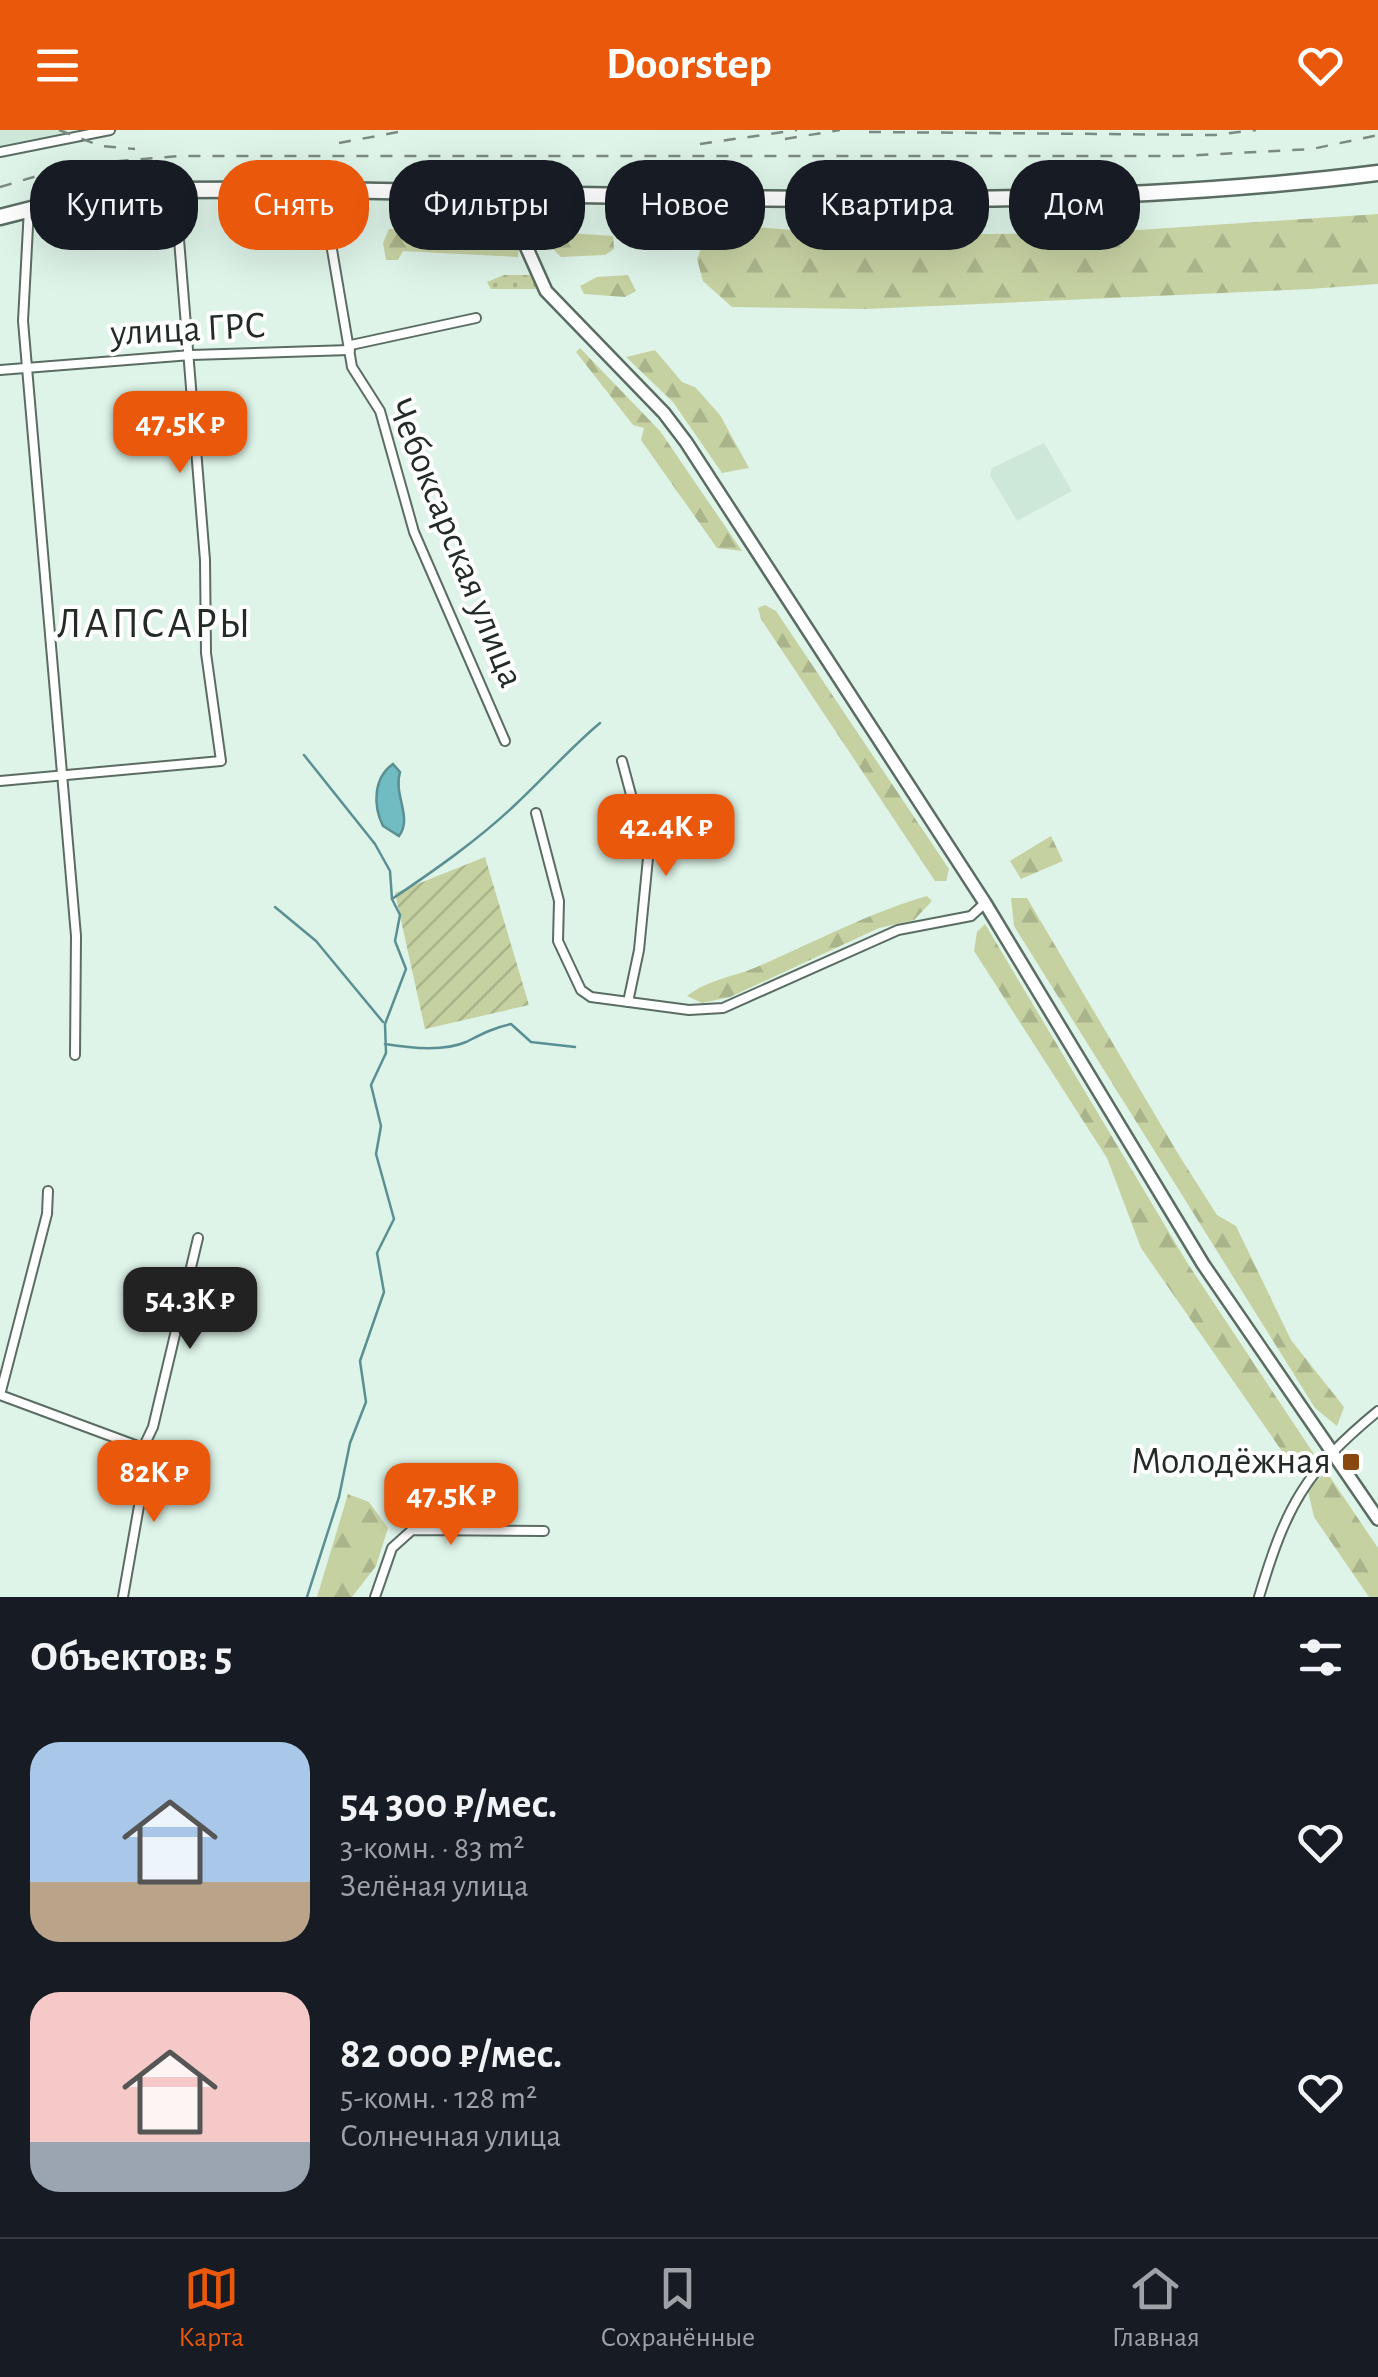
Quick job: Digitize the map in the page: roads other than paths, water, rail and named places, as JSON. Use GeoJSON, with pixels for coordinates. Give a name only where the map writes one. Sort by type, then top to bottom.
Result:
{"type":"FeatureCollection","features":[{"type":"Feature","properties":{"kind":"highway"},"geometry":{"type":"LineString","coordinates":[[585,192],[1068,198],[1266,187],[1378,173]]}},
{"type":"Feature","properties":{"kind":"highway"},"geometry":{"type":"LineString","coordinates":[[0,217],[28,208]]}},
{"type":"Feature","properties":{"kind":"street"},"geometry":{"type":"LineString","coordinates":[[0,152],[110,130]]}},
{"type":"Feature","properties":{"kind":"street"},"geometry":{"type":"LineString","coordinates":[[28,208],[23,320],[34,476],[45,534],[76,936],[75,1054]]}},
{"type":"Feature","properties":{"kind":"street"},"geometry":{"type":"LineString","coordinates":[[0,781],[221,761],[206,652],[191,355],[181,250]]}},
{"type":"Feature","properties":{"kind":"street","name":"Чебоксарская улица"},"geometry":{"type":"LineString","coordinates":[[332,250],[358,382],[380,411],[414,532],[504,740]]}},
{"type":"Feature","properties":{"kind":"street"},"geometry":{"type":"LineString","coordinates":[[528,250],[530,263],[546,290],[664,413],[686,442],[985,902],[1203,1264],[1378,1518]]}},
{"type":"Feature","properties":{"kind":"street","name":"улица ГРС"},"geometry":{"type":"LineString","coordinates":[[0,370],[350,348],[476,318]]}},
{"type":"Feature","properties":{"kind":"street"},"geometry":{"type":"LineString","coordinates":[[622,761],[648,858],[639,950],[628,1002]]}},
{"type":"Feature","properties":{"kind":"street"},"geometry":{"type":"LineString","coordinates":[[536,813],[559,901],[558,941],[581,990],[590,998],[689,1010],[724,1008],[898,930],[971,916],[985,902]]}},
{"type":"Feature","properties":{"kind":"street"},"geometry":{"type":"LineString","coordinates":[[48,1191],[47,1214],[0,1395],[143,1448]]}},
{"type":"Feature","properties":{"kind":"street"},"geometry":{"type":"LineString","coordinates":[[123,1597],[142,1489],[143,1448],[153,1427],[198,1238]]}},
{"type":"Feature","properties":{"kind":"street"},"geometry":{"type":"LineString","coordinates":[[1259,1597],[1303,1483],[1331,1450],[1378,1410]]}},
{"type":"Feature","properties":{"kind":"street"},"geometry":{"type":"LineString","coordinates":[[375,1597],[392,1548],[412,1530],[544,1531]]}},
{"type":"Feature","properties":{"kind":"water"},"geometry":{"type":"Polygon","coordinates":[[[393,764],[400,772],[404,813],[399,836],[383,826],[376,801],[378,784],[393,764]]]}},
{"type":"Feature","properties":{"kind":"waterway"},"geometry":{"type":"LineString","coordinates":[[307,1597],[339,1497],[350,1443],[366,1402],[360,1361],[384,1292],[377,1253],[394,1219],[376,1154],[381,1126],[371,1085],[386,1053],[385,1024],[406,969],[395,941],[400,915],[392,899],[487,830],[600,723]]}},
{"type":"Feature","properties":{"kind":"waterway"},"geometry":{"type":"LineString","coordinates":[[304,755],[375,844],[390,871],[392,899]]}},
{"type":"Feature","properties":{"kind":"waterway"},"geometry":{"type":"LineString","coordinates":[[275,907],[316,941],[383,1022]]}},
{"type":"Feature","properties":{"kind":"waterway"},"geometry":{"type":"LineString","coordinates":[[385,1044],[447,1047],[511,1024],[531,1042],[575,1047]]}},
{"type":"Feature","properties":{"kind":"railway"},"geometry":{"type":"LineString","coordinates":[[59,130],[101,146],[135,149]]}},
{"type":"Feature","properties":{"kind":"railway"},"geometry":{"type":"LineString","coordinates":[[339,143],[409,130]]}},
{"type":"Feature","properties":{"kind":"railway"},"geometry":{"type":"LineString","coordinates":[[700,144],[797,130]]}},
{"type":"Feature","properties":{"kind":"railway"},"geometry":{"type":"LineString","coordinates":[[785,139],[840,130]]}},
{"type":"Feature","properties":{"kind":"railway"},"geometry":{"type":"LineString","coordinates":[[869,132],[1215,135],[1256,130]]}},
{"type":"Feature","properties":{"kind":"railway"},"geometry":{"type":"LineString","coordinates":[[0,187],[74,165],[178,156],[1181,156],[1312,149],[1378,135]]}},
{"type":"Feature","properties":{"kind":"place","name":"Молодёжная"},"geometry":{"type":"Point","coordinates":[1351,1462]}},
{"type":"Feature","properties":{"kind":"district","name":"ЛАПСАРЫ"},"geometry":{"type":"Point","coordinates":[155,624]}}]}
